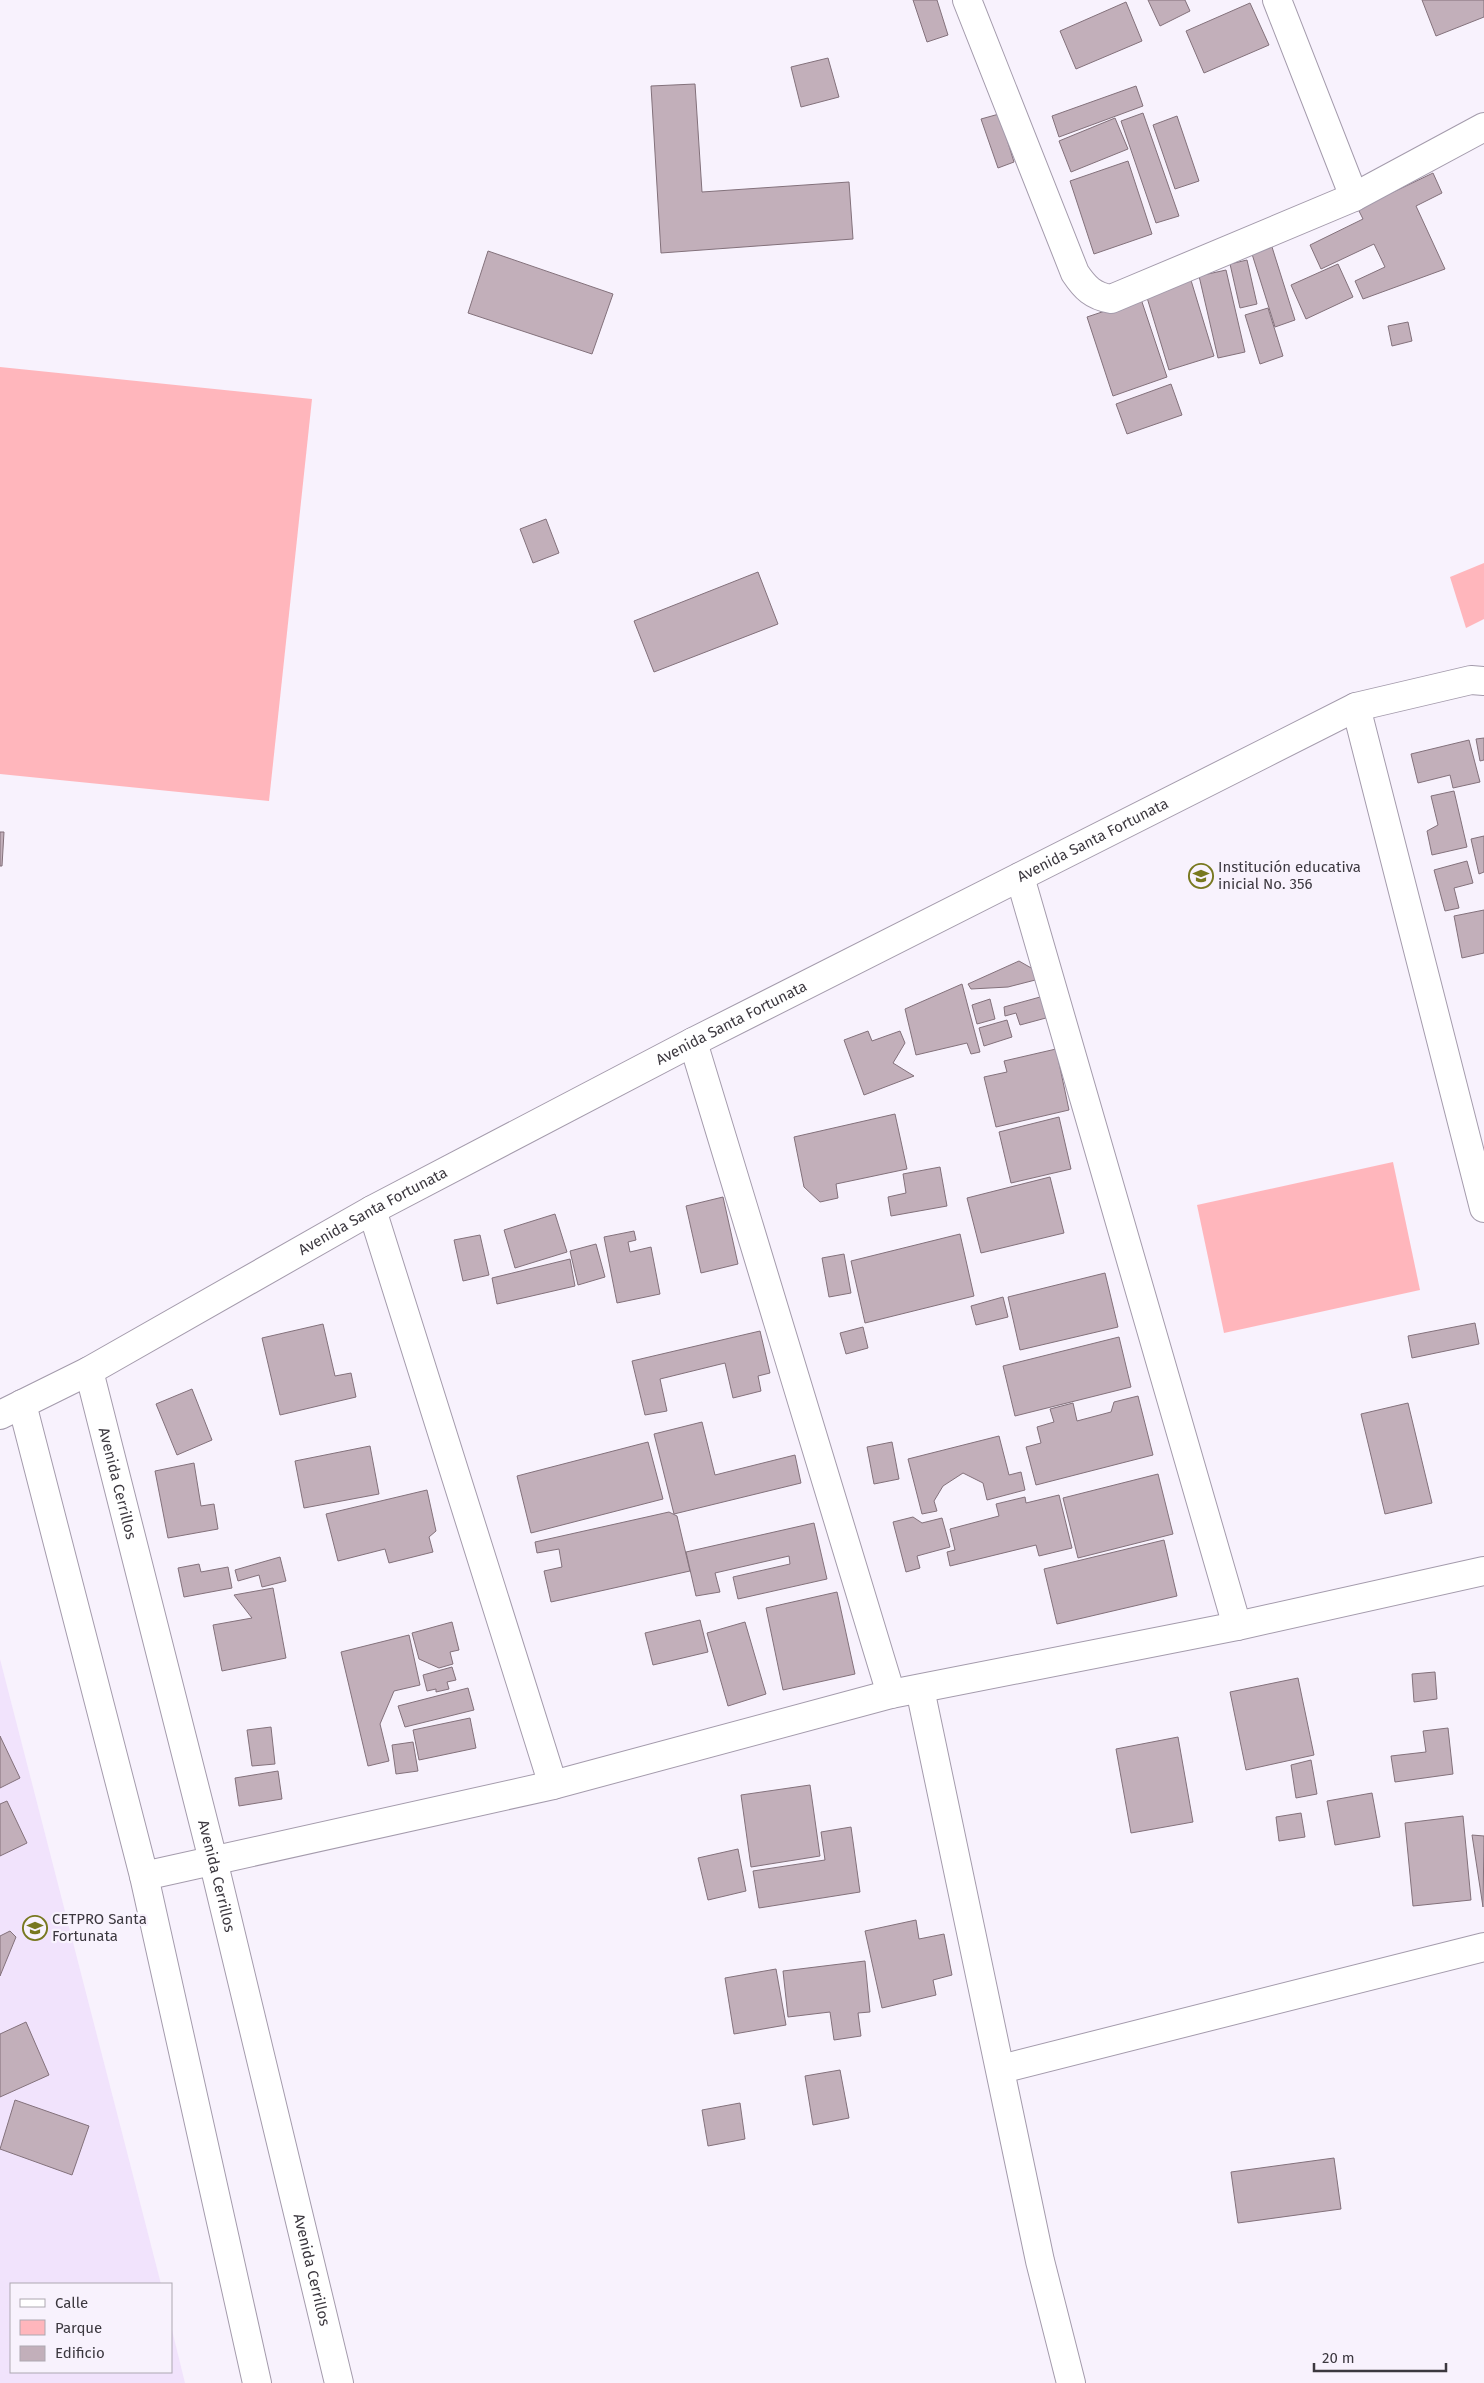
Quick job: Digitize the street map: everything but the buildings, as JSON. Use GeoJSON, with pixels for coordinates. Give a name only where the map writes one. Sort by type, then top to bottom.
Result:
{"type":"FeatureCollection","features":[{"type":"Feature","properties":{"kind":"street"},"geometry":{"type":"LineString","coordinates":[[967,0],[1075,273],[1084,287],[1099,297],[1111,299],[1354,197],[1484,127]]}},
{"type":"Feature","properties":{"kind":"street"},"geometry":{"type":"LineString","coordinates":[[1277,0],[1354,197]]}},
{"type":"Feature","properties":{"kind":"street","name":"Avenida Santa Fortunata"},"geometry":{"type":"LineString","coordinates":[[11,1409],[89,1371],[372,1210],[693,1042],[1356,707],[1471,680],[1484,680]]}},
{"type":"Feature","properties":{"kind":"street"},"geometry":{"type":"LineString","coordinates":[[1356,707],[1484,1208]]}},
{"type":"Feature","properties":{"kind":"street"},"geometry":{"type":"LineString","coordinates":[[1020,877],[1237,1626]]}},
{"type":"Feature","properties":{"kind":"street"},"geometry":{"type":"LineString","coordinates":[[693,1042],[891,1694]]}},
{"type":"Feature","properties":{"kind":"street"},"geometry":{"type":"LineString","coordinates":[[372,1210],[553,1785]]}},
{"type":"Feature","properties":{"kind":"street","name":"Avenida Cerrillos"},"geometry":{"type":"LineString","coordinates":[[89,1371],[213,1860],[339,2383]]}},
{"type":"Feature","properties":{"kind":"street"},"geometry":{"type":"LineString","coordinates":[[11,1409],[144,1876],[257,2383]]}},
{"type":"Feature","properties":{"kind":"street"},"geometry":{"type":"LineString","coordinates":[[144,1876],[553,1785],[891,1694],[1237,1626],[1484,1571]]}},
{"type":"Feature","properties":{"kind":"street"},"geometry":{"type":"LineString","coordinates":[[920,1689],[1040,2261],[1071,2383]]}},
{"type":"Feature","properties":{"kind":"street"},"geometry":{"type":"LineString","coordinates":[[1001,2069],[1484,1946]]}},
{"type":"Feature","properties":{"kind":"shaded area","name":"CETPRO Santa Fortunata"},"geometry":{"type":"Polygon","coordinates":[[[0,1659],[161,2283],[10,2283],[10,2373],[172,2373],[172,2330],[185,2383],[0,2383],[0,1659]]]}},
{"type":"Feature","properties":{"kind":"green space"},"geometry":{"type":"Polygon","coordinates":[[[0,367],[312,399],[269,801],[0,774],[0,367]]]}},
{"type":"Feature","properties":{"kind":"green space"},"geometry":{"type":"Polygon","coordinates":[[[1484,563],[1484,619],[1466,628],[1450,577],[1484,563]]]}},
{"type":"Feature","properties":{"kind":"green space"},"geometry":{"type":"Polygon","coordinates":[[[1393,1162],[1420,1290],[1224,1333],[1197,1205],[1393,1162]]]}},
{"type":"Feature","properties":{"kind":"place","name":"Institución educativa inicial No. 356"},"geometry":{"type":"Point","coordinates":[1201,876]}},
{"type":"Feature","properties":{"kind":"place","name":"CETPRO Santa Fortunata"},"geometry":{"type":"Point","coordinates":[35,1928]}}]}
